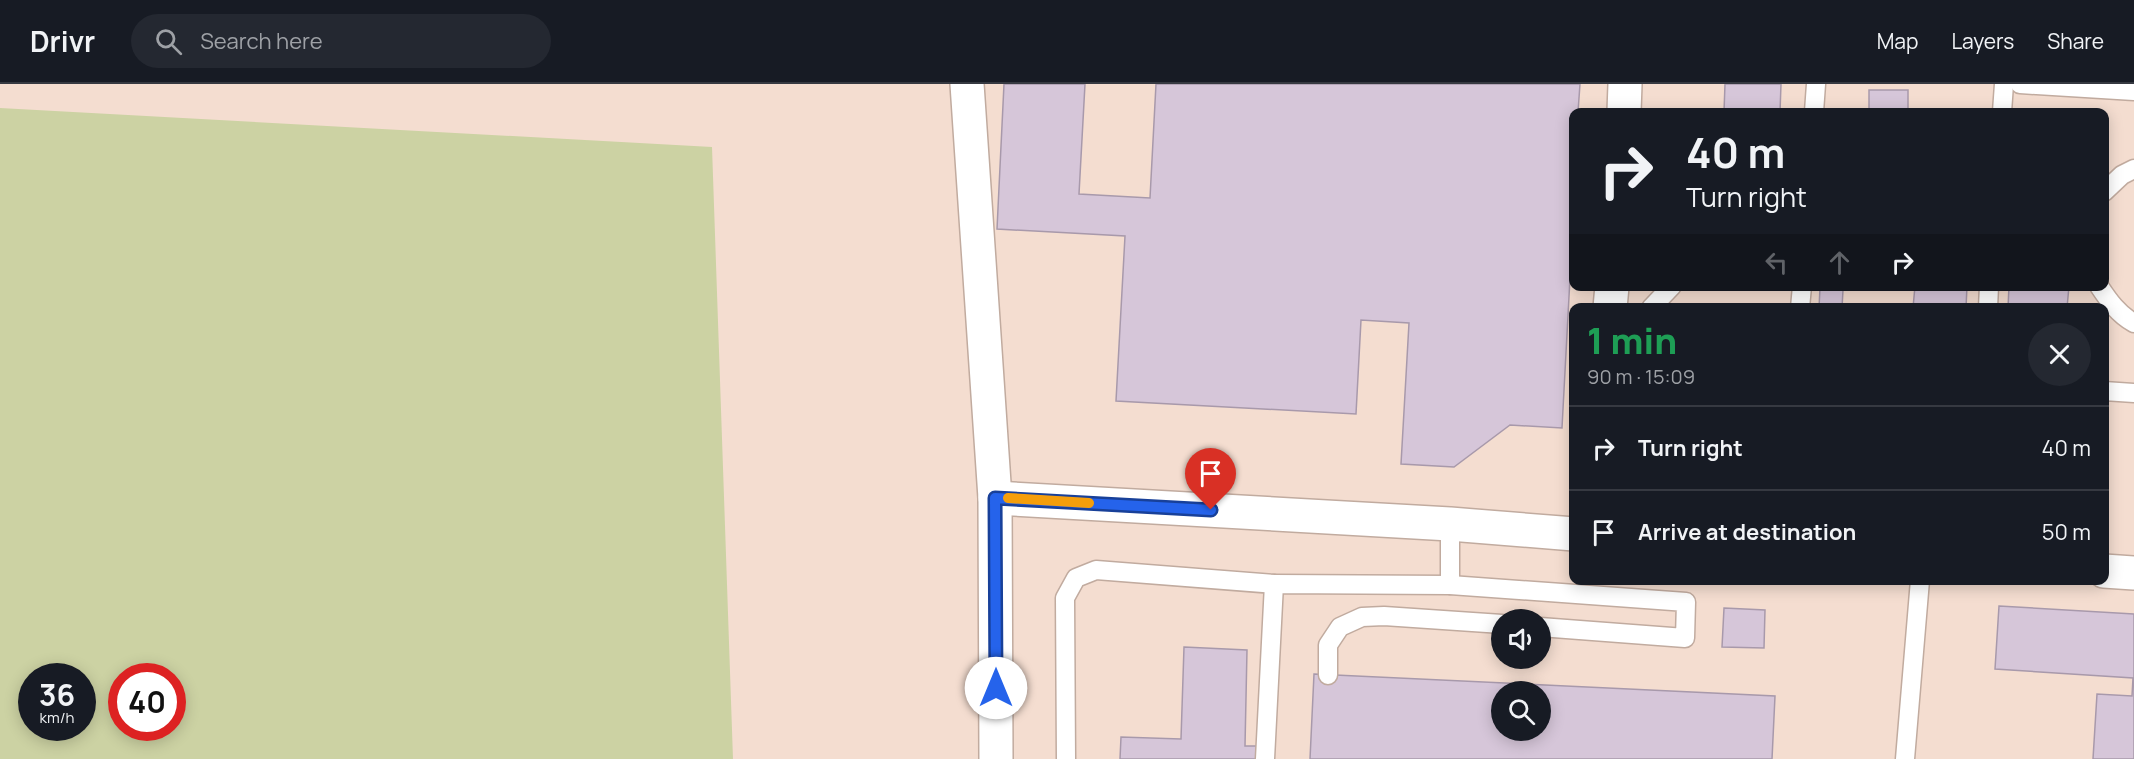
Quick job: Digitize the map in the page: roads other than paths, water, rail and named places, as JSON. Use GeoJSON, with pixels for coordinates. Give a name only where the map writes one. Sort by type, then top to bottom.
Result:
{"type":"FeatureCollection","features":[{"type":"Feature","properties":{"kind":"street"},"geometry":{"type":"LineString","coordinates":[[967,84],[995,498],[996,759]]}},
{"type":"Feature","properties":{"kind":"street"},"geometry":{"type":"LineString","coordinates":[[995,498],[1450,524],[1569,534]]}},
{"type":"Feature","properties":{"kind":"street"},"geometry":{"type":"LineString","coordinates":[[2109,571],[2134,573]]}},
{"type":"Feature","properties":{"kind":"lane"},"geometry":{"type":"LineString","coordinates":[[1814,108],[1816,84]]}},
{"type":"Feature","properties":{"kind":"lane"},"geometry":{"type":"LineString","coordinates":[[2002,108],[2004,84]]}},
{"type":"Feature","properties":{"kind":"lane"},"geometry":{"type":"LineString","coordinates":[[2020,84],[2134,91]]}},
{"type":"Feature","properties":{"kind":"lane"},"geometry":{"type":"LineString","coordinates":[[2109,187],[2122,175],[2134,169]]}},
{"type":"Feature","properties":{"kind":"lane"},"geometry":{"type":"LineString","coordinates":[[1656,303],[1667,291]]}},
{"type":"Feature","properties":{"kind":"lane"},"geometry":{"type":"LineString","coordinates":[[2102,291],[2110,304],[2126,319],[2134,323]]}},
{"type":"Feature","properties":{"kind":"lane"},"geometry":{"type":"LineString","coordinates":[[2109,391],[2134,393]]}},
{"type":"Feature","properties":{"kind":"lane"},"geometry":{"type":"LineString","coordinates":[[1450,524],[1450,585]]}},
{"type":"Feature","properties":{"kind":"lane"},"geometry":{"type":"LineString","coordinates":[[1066,759],[1065,598],[1076,578],[1096,570],[1274,585],[1450,585],[1686,602],[1685,638],[1551,628]]}},
{"type":"Feature","properties":{"kind":"lane"},"geometry":{"type":"LineString","coordinates":[[1265,759],[1274,585]]}},
{"type":"Feature","properties":{"kind":"lane"},"geometry":{"type":"LineString","coordinates":[[1905,759],[1920,585]]}},
{"type":"Feature","properties":{"kind":"lane"},"geometry":{"type":"LineString","coordinates":[[1328,675],[1328,645],[1340,627],[1362,617],[1384,616],[1491,623]]}}]}
